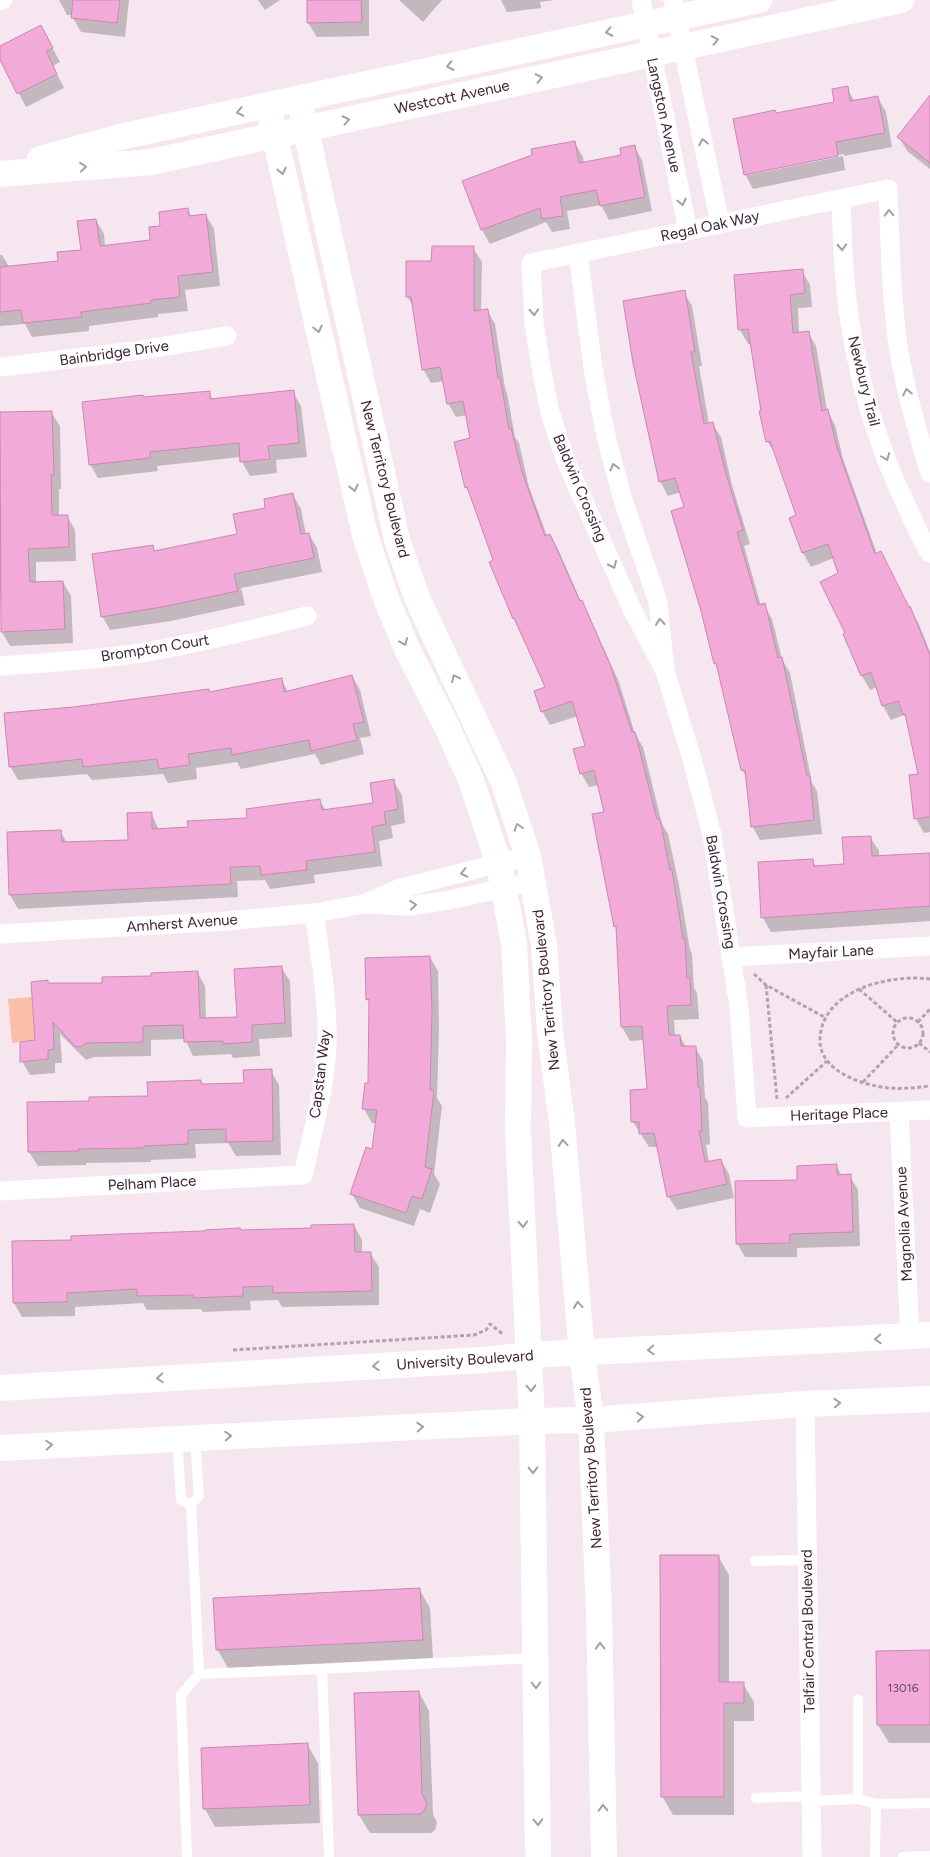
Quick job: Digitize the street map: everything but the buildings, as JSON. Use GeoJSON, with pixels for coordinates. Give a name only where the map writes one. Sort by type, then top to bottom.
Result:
{"type":"FeatureCollection","features":[{"type":"Feature","properties":{"kind":"street","name":"Westcott Avenue"},"geometry":{"type":"LineString","coordinates":[[0,170],[124,136],[298,99],[643,12],[759,0]]}},
{"type":"Feature","properties":{"kind":"street","name":"Westcott Avenue"},"geometry":{"type":"LineString","coordinates":[[0,174],[151,162],[900,0]]}},
{"type":"Feature","properties":{"kind":"street"},"geometry":{"type":"LineString","coordinates":[[675,9],[720,224]]}},
{"type":"Feature","properties":{"kind":"street","name":"Langston Avenue"},"geometry":{"type":"LineString","coordinates":[[643,12],[688,230]]}},
{"type":"Feature","properties":{"kind":"street","name":"New Territory Boulevard"},"geometry":{"type":"LineString","coordinates":[[298,99],[397,540],[417,598],[504,783],[528,856],[544,944],[550,1032],[562,1122],[582,1354],[592,1420],[599,1612],[604,1857]]}},
{"type":"Feature","properties":{"kind":"street","name":"New Territory Boulevard"},"geometry":{"type":"LineString","coordinates":[[268,106],[365,535],[384,593],[407,649],[447,727],[471,780],[499,864],[514,943],[519,1040],[518,1131],[532,1421],[538,1857]]}},
{"type":"Feature","properties":{"kind":"street","name":"Regal Oak Way"},"geometry":{"type":"LineString","coordinates":[[531,263],[888,189],[892,286],[898,346],[907,395],[930,473]]}},
{"type":"Feature","properties":{"kind":"street","name":"Newbury Trail"},"geometry":{"type":"LineString","coordinates":[[841,199],[842,248],[848,309],[858,363],[879,437],[899,489],[930,553]]}},
{"type":"Feature","properties":{"kind":"street","name":"Baldwin Crossing"},"geometry":{"type":"LineString","coordinates":[[578,253],[594,375],[607,440],[623,500],[658,602],[665,671]]}},
{"type":"Feature","properties":{"kind":"street","name":"Baldwin Crossing"},"geometry":{"type":"LineString","coordinates":[[531,263],[534,323],[550,412],[565,459],[632,608],[665,671],[692,759],[712,835],[733,957],[739,1008],[747,1118]]}},
{"type":"Feature","properties":{"kind":"street","name":"Bainbridge Drive"},"geometry":{"type":"LineString","coordinates":[[0,367],[135,351],[227,336]]}},
{"type":"Feature","properties":{"kind":"street","name":"Brompton Court"},"geometry":{"type":"LineString","coordinates":[[0,666],[140,653],[200,642],[307,616]]}},
{"type":"Feature","properties":{"kind":"street","name":"Amherst Avenue"},"geometry":{"type":"LineString","coordinates":[[364,904],[398,889],[528,856]]}},
{"type":"Feature","properties":{"kind":"street","name":"Amherst Avenue"},"geometry":{"type":"LineString","coordinates":[[0,934],[227,921],[314,912],[364,904],[409,906],[449,900],[532,882]]}},
{"type":"Feature","properties":{"kind":"street","name":"Capstan Way"},"geometry":{"type":"LineString","coordinates":[[303,1175],[322,1080],[327,1044],[326,1008],[314,912]]}},
{"type":"Feature","properties":{"kind":"street","name":"Mayfair Lane"},"geometry":{"type":"LineString","coordinates":[[733,957],[930,946]]}},
{"type":"Feature","properties":{"kind":"street","name":"Heritage Place"},"geometry":{"type":"LineString","coordinates":[[747,1118],[930,1110]]}},
{"type":"Feature","properties":{"kind":"street","name":"Magnolia Avenue"},"geometry":{"type":"LineString","coordinates":[[898,1112],[920,1336]]}},
{"type":"Feature","properties":{"kind":"street","name":"Pelham Place"},"geometry":{"type":"LineString","coordinates":[[0,1191],[303,1175]]}},
{"type":"Feature","properties":{"kind":"street","name":"University Boulevard"},"geometry":{"type":"LineString","coordinates":[[0,1388],[474,1360],[530,1355],[582,1354],[920,1336]]}},
{"type":"Feature","properties":{"kind":"street"},"geometry":{"type":"LineString","coordinates":[[0,1402],[31,1386]]}},
{"type":"Feature","properties":{"kind":"street"},"geometry":{"type":"LineString","coordinates":[[0,1448],[532,1421],[592,1420],[805,1404],[930,1399]]}},
{"type":"Feature","properties":{"kind":"street","name":"Telfair Central Boulevard"},"geometry":{"type":"LineString","coordinates":[[805,1404],[812,1857]]}},
{"type":"Feature","properties":{"kind":"lane"},"geometry":{"type":"LineString","coordinates":[[186,1439],[181,1500],[191,1504]]}},
{"type":"Feature","properties":{"kind":"lane"},"geometry":{"type":"LineString","coordinates":[[186,1439],[198,1496],[191,1504],[198,1674],[181,1695],[187,1857]]}},
{"type":"Feature","properties":{"kind":"lane"},"geometry":{"type":"LineString","coordinates":[[756,1562],[807,1560]]}},
{"type":"Feature","properties":{"kind":"lane"},"geometry":{"type":"LineString","coordinates":[[198,1674],[535,1658]]}},
{"type":"Feature","properties":{"kind":"lane"},"geometry":{"type":"LineString","coordinates":[[322,1669],[329,1857]]}},
{"type":"Feature","properties":{"kind":"lane"},"geometry":{"type":"LineString","coordinates":[[858,1700],[858,1799]]}},
{"type":"Feature","properties":{"kind":"lane"},"geometry":{"type":"LineString","coordinates":[[756,1798],[858,1799],[876,1804],[930,1803]]}},
{"type":"Feature","properties":{"kind":"lane"},"geometry":{"type":"LineString","coordinates":[[875,1857],[876,1804]]}},
{"type":"Feature","properties":{"kind":"lane"},"geometry":{"type":"LineString","coordinates":[[903,1857],[930,1856]]}},
{"type":"Feature","properties":{"kind":"path"},"geometry":{"type":"LineString","coordinates":[[733,957],[766,985],[826,1018]]}},
{"type":"Feature","properties":{"kind":"path"},"geometry":{"type":"LineString","coordinates":[[930,979],[904,978],[860,989],[842,999],[831,1009],[826,1018],[820,1040],[822,1052],[827,1061],[836,1070],[862,1083],[888,1088],[930,1086]]}},
{"type":"Feature","properties":{"kind":"path"},"geometry":{"type":"LineString","coordinates":[[766,985],[778,1104],[827,1061]]}},
{"type":"Feature","properties":{"kind":"path"},"geometry":{"type":"LineString","coordinates":[[860,989],[898,1023]]}},
{"type":"Feature","properties":{"kind":"path"},"geometry":{"type":"LineString","coordinates":[[918,1022],[930,1009]]}},
{"type":"Feature","properties":{"kind":"path"},"geometry":{"type":"LineString","coordinates":[[906,1018],[918,1022],[923,1030],[922,1039],[919,1043],[912,1048],[899,1044],[894,1036],[895,1027],[898,1023],[906,1018]]}},
{"type":"Feature","properties":{"kind":"path"},"geometry":{"type":"LineString","coordinates":[[919,1043],[930,1052]]}},
{"type":"Feature","properties":{"kind":"path"},"geometry":{"type":"LineString","coordinates":[[862,1083],[899,1044]]}},
{"type":"Feature","properties":{"kind":"shaded area"},"geometry":{"type":"Polygon","coordinates":[[[32,997],[35,1040],[12,1043],[8,999],[32,997]]]}}]}
